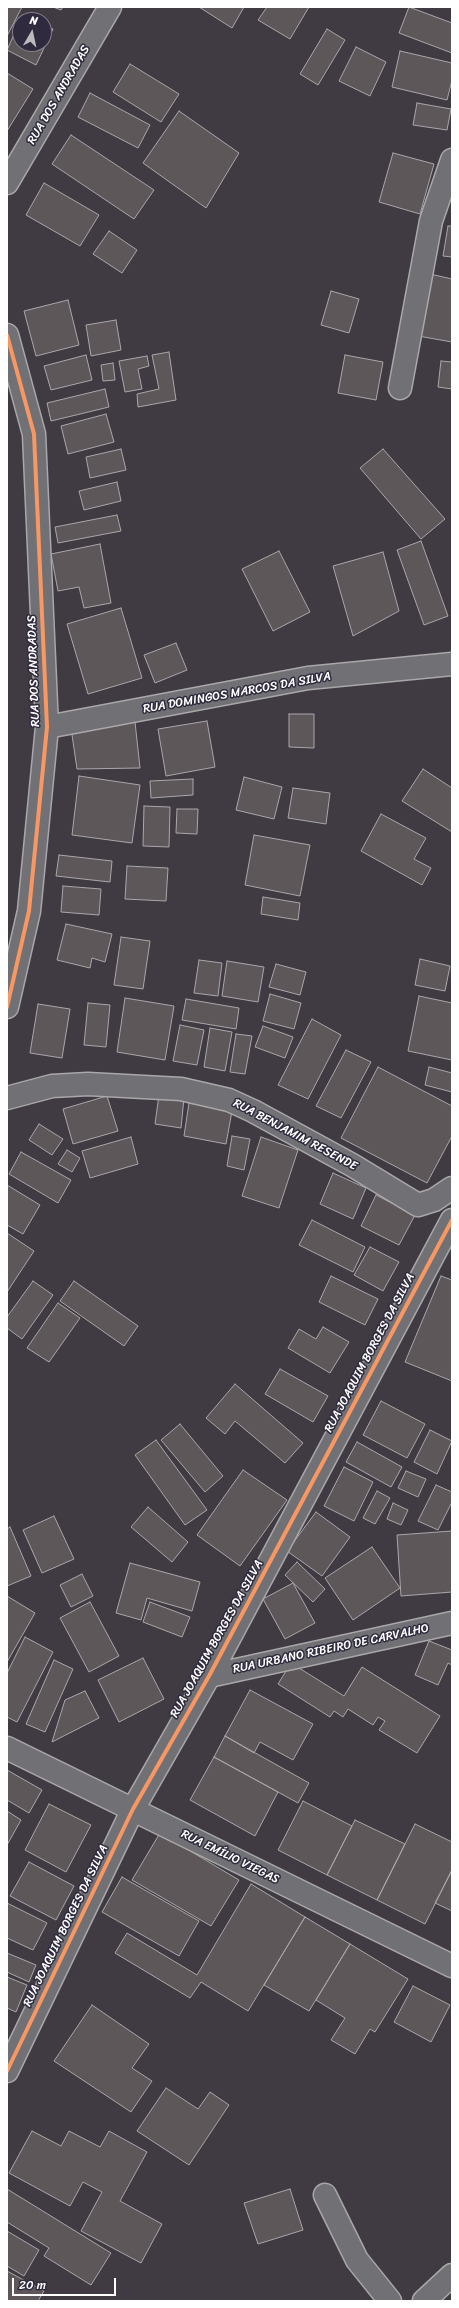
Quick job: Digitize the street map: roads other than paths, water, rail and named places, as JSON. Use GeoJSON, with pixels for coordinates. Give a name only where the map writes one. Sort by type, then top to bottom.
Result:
{"type":"FeatureCollection","features":[{"type":"Feature","properties":{"kind":"street","name":"RUA DOS ANDRADAS"},"geometry":{"type":"LineString","coordinates":[[7,183],[110,7]]}},
{"type":"Feature","properties":{"kind":"street"},"geometry":{"type":"LineString","coordinates":[[400,388],[431,221],[452,160]]}},
{"type":"Feature","properties":{"kind":"street","name":"RUA DOS ANDRADAS"},"geometry":{"type":"LineString","coordinates":[[7,335],[34,434],[47,727],[29,911],[7,1007]]}},
{"type":"Feature","properties":{"kind":"street","name":"RUA DOMINGOS MARCOS DA SILVA"},"geometry":{"type":"LineString","coordinates":[[47,727],[308,678],[452,664]]}},
{"type":"Feature","properties":{"kind":"street","name":"RUA BENJAMIM RESENDE"},"geometry":{"type":"LineString","coordinates":[[7,1098],[52,1086],[88,1084],[149,1085],[181,1089],[229,1100],[254,1111],[352,1165],[418,1205],[434,1200],[452,1188]]}},
{"type":"Feature","properties":{"kind":"street","name":"RUA JOAQUIM BORGES DA SILVA"},"geometry":{"type":"LineString","coordinates":[[7,2071],[14,2036],[133,1809],[209,1676],[452,1220]]}},
{"type":"Feature","properties":{"kind":"street","name":"RUA URBANO RIBEIRO DE CARVALHO"},"geometry":{"type":"LineString","coordinates":[[209,1676],[452,1623]]}},
{"type":"Feature","properties":{"kind":"street","name":"RUA EMÍLIO VIEGAS"},"geometry":{"type":"LineString","coordinates":[[7,1748],[452,1966]]}},
{"type":"Feature","properties":{"kind":"street"},"geometry":{"type":"LineString","coordinates":[[325,2195],[358,2260],[390,2301]]}},
{"type":"Feature","properties":{"kind":"street"},"geometry":{"type":"LineString","coordinates":[[424,2301],[452,2275]]}}]}
